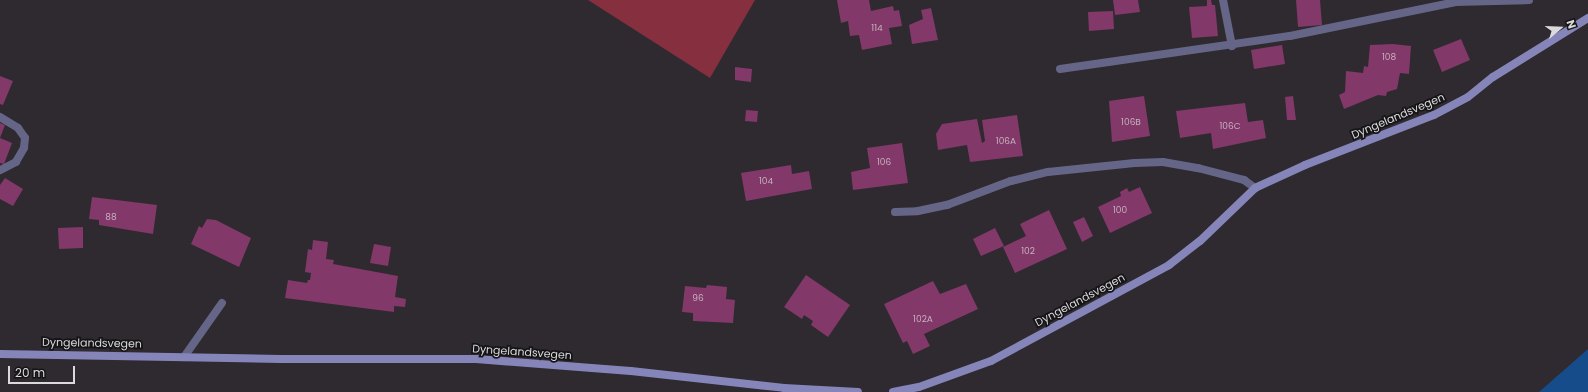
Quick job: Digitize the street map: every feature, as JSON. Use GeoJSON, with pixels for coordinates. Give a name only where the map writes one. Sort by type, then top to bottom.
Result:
{"type":"FeatureCollection","features":[{"type":"Feature","properties":{"kind":"street"},"geometry":{"type":"LineString","coordinates":[[1223,0],[1232,46]]}},
{"type":"Feature","properties":{"kind":"street"},"geometry":{"type":"LineString","coordinates":[[1060,69],[1232,46],[1324,30],[1455,2],[1529,0]]}},
{"type":"Feature","properties":{"kind":"street","name":"Dyngelandsvegen"},"geometry":{"type":"LineString","coordinates":[[893,392],[919,387],[991,361],[1169,265],[1205,236],[1255,188],[1305,165],[1434,115],[1468,97],[1493,78],[1586,22]]}},
{"type":"Feature","properties":{"kind":"street"},"geometry":{"type":"LineString","coordinates":[[0,117],[18,128],[25,138],[24,148],[16,162],[0,170]]}},
{"type":"Feature","properties":{"kind":"street"},"geometry":{"type":"LineString","coordinates":[[895,212],[918,211],[947,205],[1011,180],[1048,172],[1135,163],[1163,162],[1198,168],[1244,180],[1255,188]]}},
{"type":"Feature","properties":{"kind":"street"},"geometry":{"type":"LineString","coordinates":[[184,357],[222,303]]}},
{"type":"Feature","properties":{"kind":"street","name":"Dyngelandsvegen"},"geometry":{"type":"LineString","coordinates":[[0,354],[476,359],[631,371],[784,388],[858,392]]}},
{"type":"Feature","properties":{"kind":"shaded area"},"geometry":{"type":"Polygon","coordinates":[[[588,0],[755,0],[710,78],[588,0]]]}},
{"type":"Feature","properties":{"kind":"water"},"geometry":{"type":"Polygon","coordinates":[[[1588,349],[1588,392],[1539,392],[1588,349]]]}},
{"type":"Feature","properties":{"kind":"building"},"geometry":{"type":"Polygon","coordinates":[[[837,0],[869,0],[871,11],[893,6],[894,11],[899,10],[902,26],[889,28],[892,44],[862,50],[859,35],[850,36],[848,21],[841,23],[837,0]]]}},
{"type":"Feature","properties":{"kind":"building"},"geometry":{"type":"Polygon","coordinates":[[[1113,0],[1138,0],[1140,12],[1115,15],[1113,0]]]}},
{"type":"Feature","properties":{"kind":"building"},"geometry":{"type":"Polygon","coordinates":[[[1207,0],[1211,0],[1212,5],[1215,5],[1218,36],[1192,38],[1189,7],[1207,6],[1207,0]]]}},
{"type":"Feature","properties":{"kind":"building"},"geometry":{"type":"Polygon","coordinates":[[[1296,0],[1320,0],[1322,25],[1298,27],[1296,0]]]}},
{"type":"Feature","properties":{"kind":"building"},"geometry":{"type":"Polygon","coordinates":[[[931,8],[938,40],[912,44],[909,25],[923,19],[921,10],[931,8]]]}},
{"type":"Feature","properties":{"kind":"building"},"geometry":{"type":"Polygon","coordinates":[[[1113,11],[1114,29],[1089,31],[1088,12],[1113,11]]]}},
{"type":"Feature","properties":{"kind":"building"},"geometry":{"type":"Polygon","coordinates":[[[1461,39],[1470,60],[1442,72],[1433,50],[1461,39]]]}},
{"type":"Feature","properties":{"kind":"building"},"geometry":{"type":"Polygon","coordinates":[[[1393,44],[1411,46],[1409,74],[1400,73],[1397,89],[1387,92],[1386,96],[1378,95],[1344,109],[1339,95],[1345,92],[1346,71],[1363,73],[1364,66],[1368,67],[1370,45],[1393,44]]]}},
{"type":"Feature","properties":{"kind":"building"},"geometry":{"type":"Polygon","coordinates":[[[1282,45],[1285,64],[1254,69],[1251,50],[1282,45]]]}},
{"type":"Feature","properties":{"kind":"building"},"geometry":{"type":"Polygon","coordinates":[[[735,67],[752,69],[751,82],[735,80],[735,67]]]}},
{"type":"Feature","properties":{"kind":"building"},"geometry":{"type":"Polygon","coordinates":[[[0,76],[13,81],[3,105],[0,104],[0,76]]]}},
{"type":"Feature","properties":{"kind":"building"},"geometry":{"type":"Polygon","coordinates":[[[1144,96],[1150,136],[1112,142],[1109,101],[1144,96]]]}},
{"type":"Feature","properties":{"kind":"building"},"geometry":{"type":"Polygon","coordinates":[[[1293,96],[1296,120],[1287,120],[1285,97],[1293,96]]]}},
{"type":"Feature","properties":{"kind":"building"},"geometry":{"type":"Polygon","coordinates":[[[1245,103],[1248,122],[1263,120],[1266,138],[1213,149],[1211,133],[1180,138],[1176,111],[1245,103]]]}},
{"type":"Feature","properties":{"kind":"building"},"geometry":{"type":"Polygon","coordinates":[[[746,110],[758,111],[757,122],[745,121],[746,110]]]}},
{"type":"Feature","properties":{"kind":"building"},"geometry":{"type":"Polygon","coordinates":[[[1017,115],[1023,156],[970,162],[967,145],[938,150],[936,134],[942,124],[977,119],[982,143],[985,141],[982,120],[1017,115]]]}},
{"type":"Feature","properties":{"kind":"building"},"geometry":{"type":"Polygon","coordinates":[[[0,123],[5,125],[0,138],[0,123]]]}},
{"type":"Feature","properties":{"kind":"building"},"geometry":{"type":"Polygon","coordinates":[[[0,138],[12,143],[4,164],[0,163],[0,138]]]}},
{"type":"Feature","properties":{"kind":"building"},"geometry":{"type":"Polygon","coordinates":[[[902,143],[908,183],[853,190],[851,172],[870,168],[867,148],[902,143]]]}},
{"type":"Feature","properties":{"kind":"building"},"geometry":{"type":"Polygon","coordinates":[[[791,165],[792,174],[809,171],[812,189],[746,201],[741,173],[791,165]]]}},
{"type":"Feature","properties":{"kind":"building"},"geometry":{"type":"Polygon","coordinates":[[[5,178],[23,189],[13,206],[0,199],[0,185],[5,178]]]}},
{"type":"Feature","properties":{"kind":"building"},"geometry":{"type":"Polygon","coordinates":[[[1140,187],[1152,213],[1110,233],[1098,207],[1121,196],[1120,192],[1127,188],[1129,192],[1140,187]]]}},
{"type":"Feature","properties":{"kind":"building"},"geometry":{"type":"Polygon","coordinates":[[[92,197],[157,205],[153,234],[99,225],[99,220],[89,219],[92,197]]]}},
{"type":"Feature","properties":{"kind":"building"},"geometry":{"type":"Polygon","coordinates":[[[1049,210],[1067,249],[1015,273],[1003,247],[1026,236],[1020,224],[1049,210]]]}},
{"type":"Feature","properties":{"kind":"building"},"geometry":{"type":"Polygon","coordinates":[[[1084,217],[1093,236],[1082,242],[1073,222],[1084,217]]]}},
{"type":"Feature","properties":{"kind":"building"},"geometry":{"type":"Polygon","coordinates":[[[207,219],[216,220],[251,238],[239,267],[191,244],[199,226],[202,228],[207,219]]]}},
{"type":"Feature","properties":{"kind":"building"},"geometry":{"type":"Polygon","coordinates":[[[83,227],[83,248],[59,249],[58,228],[83,227]]]}},
{"type":"Feature","properties":{"kind":"building"},"geometry":{"type":"Polygon","coordinates":[[[995,228],[1004,246],[981,256],[973,239],[995,228]]]}},
{"type":"Feature","properties":{"kind":"building"},"geometry":{"type":"Polygon","coordinates":[[[313,240],[328,242],[326,259],[334,260],[333,264],[398,276],[395,297],[406,299],[405,307],[394,306],[394,312],[285,298],[288,280],[307,283],[308,280],[310,280],[311,273],[305,272],[308,249],[312,250],[313,240]]]}},
{"type":"Feature","properties":{"kind":"building"},"geometry":{"type":"Polygon","coordinates":[[[374,244],[391,247],[388,266],[370,263],[374,244]]]}},
{"type":"Feature","properties":{"kind":"building"},"geometry":{"type":"Polygon","coordinates":[[[806,275],[850,305],[828,337],[811,325],[813,321],[804,315],[802,319],[784,307],[806,275]]]}},
{"type":"Feature","properties":{"kind":"building"},"geometry":{"type":"Polygon","coordinates":[[[933,281],[940,294],[966,284],[978,309],[924,334],[930,346],[913,354],[907,341],[903,343],[884,304],[933,281]]]}},
{"type":"Feature","properties":{"kind":"building"},"geometry":{"type":"Polygon","coordinates":[[[707,285],[727,287],[726,299],[735,300],[733,323],[693,321],[693,313],[682,312],[685,286],[706,288],[707,285]]]}}]}
